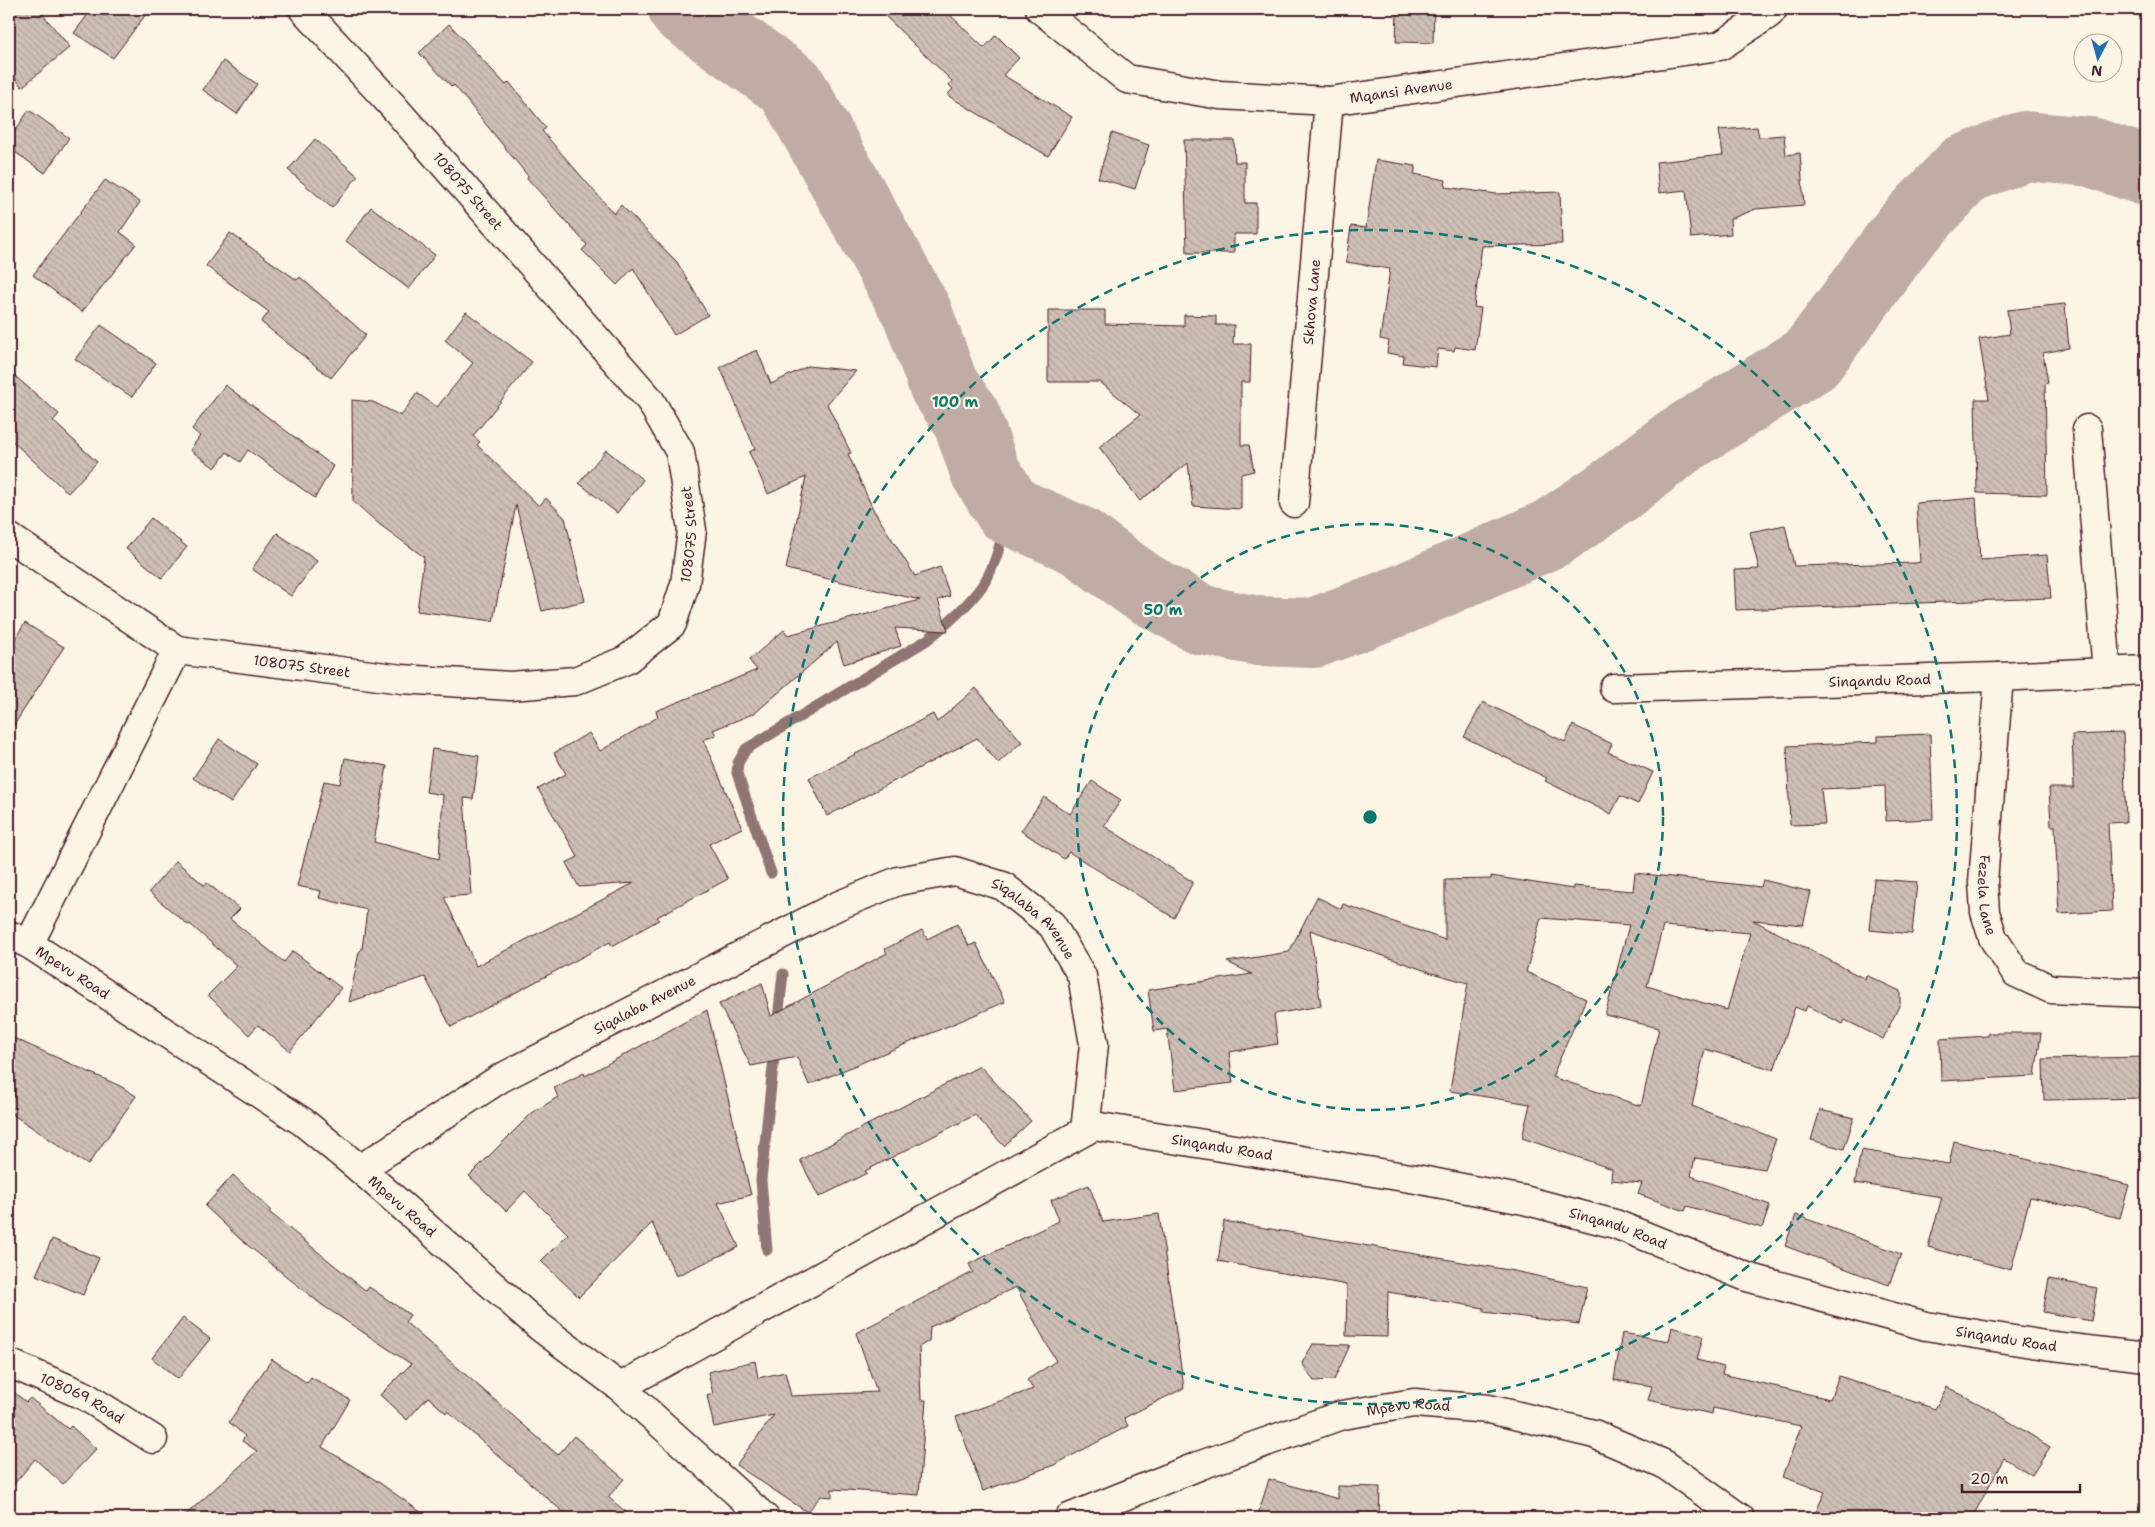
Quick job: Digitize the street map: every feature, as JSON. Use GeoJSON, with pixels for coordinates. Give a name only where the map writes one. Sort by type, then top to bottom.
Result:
{"type":"FeatureCollection","features":[{"type":"Feature","properties":{"kind":"street","name":"108075 Street"},"geometry":{"type":"LineString","coordinates":[[9,537],[177,650],[402,679],[510,686],[575,681],[626,660],[672,624],[685,584],[692,530],[680,452],[650,400],[392,105],[303,9]]}},
{"type":"Feature","properties":{"kind":"street","name":"Mqansi Avenue"},"geometry":{"type":"LineString","coordinates":[[1040,9],[1128,79],[1220,95],[1328,100],[1720,46],[1769,14],[1773,9]]}},
{"type":"Feature","properties":{"kind":"street","name":"Skhova Lane"},"geometry":{"type":"LineString","coordinates":[[1294,503],[1328,100]]}},
{"type":"Feature","properties":{"kind":"street"},"geometry":{"type":"LineString","coordinates":[[2087,430],[2107,672]]}},
{"type":"Feature","properties":{"kind":"street"},"geometry":{"type":"LineString","coordinates":[[19,940],[177,650]]}},
{"type":"Feature","properties":{"kind":"street","name":"Sinqandu Road"},"geometry":{"type":"LineString","coordinates":[[1614,688],[1999,677],[2146,670]]}},
{"type":"Feature","properties":{"kind":"street","name":"Fezela Lane"},"geometry":{"type":"LineString","coordinates":[[1999,677],[1983,882],[1985,912],[1993,938],[2016,973],[2051,989],[2146,993]]}},
{"type":"Feature","properties":{"kind":"street","name":"Siqalaba Avenue"},"geometry":{"type":"LineString","coordinates":[[360,1169],[501,1078],[837,906],[898,881],[955,871],[1003,886],[1052,925],[1082,976],[1094,1044],[1085,1130]]}},
{"type":"Feature","properties":{"kind":"street","name":"Mpevu Road"},"geometry":{"type":"LineString","coordinates":[[19,940],[303,1122],[360,1169],[540,1327],[620,1386],[765,1518]]}},
{"type":"Feature","properties":{"kind":"street","name":"Sinqandu Road"},"geometry":{"type":"LineString","coordinates":[[1085,1130],[1094,1126],[1416,1179],[1524,1200],[1615,1224],[1747,1277],[1926,1326],[2045,1345],[2146,1357]]}},
{"type":"Feature","properties":{"kind":"street"},"geometry":{"type":"LineString","coordinates":[[620,1386],[1085,1130]]}},
{"type":"Feature","properties":{"kind":"street","name":"108069 Road"},"geometry":{"type":"LineString","coordinates":[[9,1363],[85,1396],[153,1440]]}},
{"type":"Feature","properties":{"kind":"street","name":"Mpevu Road"},"geometry":{"type":"LineString","coordinates":[[1069,1518],[1200,1464],[1342,1415],[1414,1403],[1489,1409],[1594,1434],[1664,1464],[1733,1516]]}},
{"type":"Feature","properties":{"kind":"building"},"geometry":{"type":"Polygon","coordinates":[[[9,9],[38,9],[70,47],[22,87],[9,70],[9,9]]]}},
{"type":"Feature","properties":{"kind":"building"},"geometry":{"type":"Polygon","coordinates":[[[92,9],[150,9],[113,58],[74,33],[92,9]]]}},
{"type":"Feature","properties":{"kind":"building"},"geometry":{"type":"Polygon","coordinates":[[[878,9],[944,9],[984,48],[996,35],[1019,58],[1003,75],[1072,117],[1048,156],[947,95],[953,89],[949,85],[952,81],[878,9]]]}},
{"type":"Feature","properties":{"kind":"building"},"geometry":{"type":"Polygon","coordinates":[[[1397,9],[1434,9],[1433,43],[1396,42],[1397,9]]]}},
{"type":"Feature","properties":{"kind":"building"},"geometry":{"type":"Polygon","coordinates":[[[449,24],[506,85],[509,82],[546,128],[542,131],[614,214],[621,205],[677,262],[708,315],[674,335],[633,268],[617,285],[582,250],[587,245],[527,178],[528,176],[454,85],[452,87],[419,53],[449,24]]]}},
{"type":"Feature","properties":{"kind":"building"},"geometry":{"type":"Polygon","coordinates":[[[223,61],[257,84],[237,114],[203,90],[223,61]]]}},
{"type":"Feature","properties":{"kind":"building"},"geometry":{"type":"Polygon","coordinates":[[[29,110],[69,138],[45,173],[9,148],[9,140],[29,110]]]}},
{"type":"Feature","properties":{"kind":"building"},"geometry":{"type":"Polygon","coordinates":[[[1757,127],[1759,137],[1784,135],[1786,155],[1800,153],[1804,205],[1756,209],[1730,219],[1731,234],[1691,238],[1686,190],[1659,193],[1656,162],[1723,155],[1719,130],[1757,127]]]}},
{"type":"Feature","properties":{"kind":"building"},"geometry":{"type":"Polygon","coordinates":[[[1112,133],[1149,145],[1135,189],[1098,178],[1112,133]]]}},
{"type":"Feature","properties":{"kind":"building"},"geometry":{"type":"Polygon","coordinates":[[[315,139],[358,176],[332,208],[288,170],[315,139]]]}},
{"type":"Feature","properties":{"kind":"building"},"geometry":{"type":"Polygon","coordinates":[[[1184,140],[1234,140],[1235,162],[1245,162],[1245,203],[1256,203],[1256,234],[1234,234],[1234,253],[1187,253],[1184,140]]]}},
{"type":"Feature","properties":{"kind":"building"},"geometry":{"type":"Polygon","coordinates":[[[1376,160],[1416,166],[1414,174],[1446,180],[1445,187],[1497,194],[1560,192],[1562,244],[1482,246],[1474,307],[1481,308],[1475,350],[1455,347],[1454,351],[1438,349],[1436,367],[1403,363],[1404,356],[1387,353],[1389,341],[1380,339],[1390,269],[1346,262],[1351,226],[1366,228],[1376,160]]]}},
{"type":"Feature","properties":{"kind":"building"},"geometry":{"type":"Polygon","coordinates":[[[105,180],[140,202],[120,232],[136,244],[82,312],[33,275],[105,180]]]}},
{"type":"Feature","properties":{"kind":"building"},"geometry":{"type":"Polygon","coordinates":[[[371,207],[435,255],[409,289],[346,241],[371,207]]]}},
{"type":"Feature","properties":{"kind":"building"},"geometry":{"type":"Polygon","coordinates":[[[230,233],[297,280],[300,277],[366,335],[331,378],[261,322],[269,312],[206,266],[230,233]]]}},
{"type":"Feature","properties":{"kind":"building"},"geometry":{"type":"Polygon","coordinates":[[[2065,304],[2069,348],[2043,353],[2048,383],[2045,384],[2047,495],[1977,493],[1975,399],[1989,399],[1979,339],[2010,334],[2007,310],[2065,304]]]}},
{"type":"Feature","properties":{"kind":"building"},"geometry":{"type":"Polygon","coordinates":[[[1048,310],[1105,310],[1105,324],[1184,326],[1184,315],[1216,316],[1216,325],[1234,325],[1233,344],[1251,344],[1250,382],[1241,382],[1241,445],[1249,445],[1254,471],[1241,474],[1241,509],[1193,506],[1188,463],[1140,501],[1099,447],[1140,415],[1100,382],[1048,382],[1048,310]]]}},
{"type":"Feature","properties":{"kind":"building"},"geometry":{"type":"Polygon","coordinates":[[[466,312],[532,362],[473,436],[480,442],[477,445],[539,506],[546,498],[565,518],[585,601],[542,611],[516,505],[493,621],[417,611],[424,557],[379,524],[353,501],[352,400],[373,402],[401,416],[417,393],[437,407],[473,363],[445,340],[466,312]]]}},
{"type":"Feature","properties":{"kind":"building"},"geometry":{"type":"Polygon","coordinates":[[[101,325],[156,363],[132,397],[75,359],[101,325]]]}},
{"type":"Feature","properties":{"kind":"building"},"geometry":{"type":"Polygon","coordinates":[[[757,350],[771,384],[808,366],[856,371],[827,404],[851,453],[848,454],[873,509],[915,576],[940,567],[950,596],[938,600],[948,631],[895,628],[901,646],[844,664],[837,642],[755,713],[713,730],[716,735],[703,740],[742,828],[709,844],[728,879],[657,917],[659,920],[612,946],[610,942],[451,1027],[425,977],[349,1002],[359,952],[362,949],[367,910],[319,898],[321,891],[297,886],[324,781],[340,784],[345,758],[387,766],[374,842],[439,859],[443,795],[426,792],[432,749],[479,756],[473,799],[464,798],[471,895],[444,897],[476,966],[634,883],[579,887],[566,863],[578,857],[538,789],[566,774],[554,753],[589,733],[600,751],[658,717],[656,711],[757,670],[749,660],[784,630],[788,635],[920,600],[786,569],[806,477],[768,494],[749,452],[755,449],[720,367],[757,350]]]}},
{"type":"Feature","properties":{"kind":"building"},"geometry":{"type":"Polygon","coordinates":[[[9,371],[59,414],[53,421],[97,462],[68,493],[9,438],[9,371]]]}},
{"type":"Feature","properties":{"kind":"building"},"geometry":{"type":"Polygon","coordinates":[[[225,385],[333,466],[315,498],[248,450],[240,462],[227,452],[215,468],[190,450],[200,436],[192,429],[225,385]]]}},
{"type":"Feature","properties":{"kind":"building"},"geometry":{"type":"Polygon","coordinates":[[[606,450],[643,480],[617,513],[579,483],[606,450]]]}},
{"type":"Feature","properties":{"kind":"building"},"geometry":{"type":"Polygon","coordinates":[[[1976,498],[1980,560],[2047,555],[2051,598],[1736,610],[1734,570],[1759,569],[1750,532],[1785,525],[1794,566],[1916,563],[1920,562],[1916,503],[1976,498]]]}},
{"type":"Feature","properties":{"kind":"building"},"geometry":{"type":"Polygon","coordinates":[[[151,518],[187,547],[162,578],[126,549],[151,518]]]}},
{"type":"Feature","properties":{"kind":"building"},"geometry":{"type":"Polygon","coordinates":[[[277,533],[317,561],[291,596],[252,569],[277,533]]]}},
{"type":"Feature","properties":{"kind":"building"},"geometry":{"type":"Polygon","coordinates":[[[25,623],[64,647],[9,733],[9,648],[25,623]]]}},
{"type":"Feature","properties":{"kind":"building"},"geometry":{"type":"Polygon","coordinates":[[[976,688],[1022,742],[998,763],[977,738],[827,816],[809,778],[933,714],[937,722],[976,688]]]}},
{"type":"Feature","properties":{"kind":"building"},"geometry":{"type":"Polygon","coordinates":[[[1483,702],[1565,742],[1573,725],[1612,744],[1608,752],[1653,772],[1638,804],[1620,796],[1611,814],[1545,781],[1547,778],[1464,737],[1483,702]]]}},
{"type":"Feature","properties":{"kind":"building"},"geometry":{"type":"Polygon","coordinates":[[[2123,733],[2126,822],[2108,823],[2112,911],[2059,914],[2055,826],[2051,826],[2049,788],[2074,788],[2072,735],[2123,733]]]}},
{"type":"Feature","properties":{"kind":"building"},"geometry":{"type":"Polygon","coordinates":[[[1930,734],[1933,819],[1886,821],[1885,786],[1821,789],[1825,824],[1790,825],[1787,746],[1878,742],[1878,736],[1930,734]]]}},
{"type":"Feature","properties":{"kind":"building"},"geometry":{"type":"Polygon","coordinates":[[[219,739],[257,764],[231,803],[193,778],[219,739]]]}},
{"type":"Feature","properties":{"kind":"building"},"geometry":{"type":"Polygon","coordinates":[[[1092,781],[1121,800],[1104,826],[1193,882],[1174,918],[1069,852],[1064,859],[1021,831],[1044,797],[1070,814],[1092,781]]]}},
{"type":"Feature","properties":{"kind":"building"},"geometry":{"type":"Polygon","coordinates":[[[176,861],[204,885],[207,883],[240,909],[230,919],[284,962],[293,951],[341,988],[290,1051],[258,1025],[249,1035],[208,995],[237,966],[190,924],[188,925],[149,892],[176,861]]]}},
{"type":"Feature","properties":{"kind":"building"},"geometry":{"type":"Polygon","coordinates":[[[1635,873],[1761,887],[1763,880],[1811,892],[1803,925],[1753,920],[1865,979],[1866,975],[1900,991],[1900,1004],[1883,1039],[1845,1020],[1843,1024],[1807,1006],[1805,1011],[1795,1007],[1774,1070],[1705,1049],[1692,1106],[1776,1139],[1765,1169],[1695,1158],[1691,1176],[1770,1205],[1762,1228],[1687,1206],[1685,1211],[1638,1194],[1642,1183],[1611,1180],[1612,1169],[1522,1138],[1530,1104],[1450,1091],[1468,983],[1432,973],[1310,930],[1321,1006],[1274,1014],[1278,1044],[1229,1052],[1233,1083],[1175,1090],[1167,1029],[1154,1031],[1148,990],[1252,974],[1227,962],[1289,952],[1317,897],[1341,909],[1343,904],[1445,940],[1445,880],[1491,879],[1491,876],[1573,889],[1573,886],[1633,891],[1635,873]],[[1541,918],[1526,972],[1586,999],[1552,1077],[1641,1106],[1659,1028],[1605,1015],[1629,925],[1541,918]],[[1663,926],[1647,986],[1727,1010],[1750,933],[1663,926]]]}},
{"type":"Feature","properties":{"kind":"building"},"geometry":{"type":"Polygon","coordinates":[[[1874,879],[1917,882],[1912,934],[1869,930],[1874,879]]]}},
{"type":"Feature","properties":{"kind":"building"},"geometry":{"type":"Polygon","coordinates":[[[957,924],[969,946],[976,943],[1005,1002],[809,1085],[797,1057],[751,1066],[719,1004],[762,983],[771,1016],[887,953],[885,949],[922,930],[927,939],[957,924]]]}},
{"type":"Feature","properties":{"kind":"building"},"geometry":{"type":"Polygon","coordinates":[[[707,1010],[751,1195],[718,1203],[739,1247],[676,1276],[652,1223],[579,1297],[541,1261],[568,1234],[525,1191],[506,1211],[469,1176],[532,1113],[558,1097],[554,1088],[584,1073],[585,1076],[707,1010]]]}},
{"type":"Feature","properties":{"kind":"building"},"geometry":{"type":"Polygon","coordinates":[[[1988,1033],[2041,1033],[2035,1076],[1941,1081],[1940,1039],[1988,1036],[1988,1033]]]}},
{"type":"Feature","properties":{"kind":"building"},"geometry":{"type":"Polygon","coordinates":[[[9,1036],[120,1086],[136,1096],[88,1165],[9,1112],[9,1036]]]}},
{"type":"Feature","properties":{"kind":"building"},"geometry":{"type":"Polygon","coordinates":[[[2146,1057],[2146,1098],[2044,1100],[2043,1059],[2146,1057]]]}},
{"type":"Feature","properties":{"kind":"building"},"geometry":{"type":"Polygon","coordinates":[[[980,1066],[1031,1121],[1004,1146],[975,1115],[865,1171],[867,1173],[819,1197],[800,1160],[980,1066]]]}},
{"type":"Feature","properties":{"kind":"building"},"geometry":{"type":"Polygon","coordinates":[[[1820,1110],[1854,1118],[1844,1149],[1811,1140],[1820,1110]]]}},
{"type":"Feature","properties":{"kind":"building"},"geometry":{"type":"Polygon","coordinates":[[[1954,1141],[2129,1185],[2120,1218],[2030,1197],[2011,1270],[1928,1247],[1942,1197],[1855,1183],[1861,1150],[1949,1164],[1954,1141]]]}},
{"type":"Feature","properties":{"kind":"building"},"geometry":{"type":"Polygon","coordinates":[[[233,1175],[271,1210],[269,1212],[366,1291],[369,1287],[410,1315],[405,1322],[558,1455],[574,1436],[624,1479],[608,1497],[633,1518],[570,1518],[447,1411],[446,1413],[428,1397],[407,1420],[380,1395],[411,1364],[322,1305],[240,1239],[205,1206],[233,1175]]]}},
{"type":"Feature","properties":{"kind":"building"},"geometry":{"type":"Polygon","coordinates":[[[1089,1185],[1103,1222],[1159,1214],[1184,1388],[1124,1418],[1128,1426],[1054,1465],[983,1491],[956,1417],[1033,1389],[1027,1380],[1056,1361],[1016,1287],[930,1327],[929,1341],[919,1347],[921,1400],[926,1400],[919,1495],[832,1489],[832,1497],[821,1496],[807,1512],[736,1465],[774,1415],[714,1427],[707,1396],[713,1394],[708,1372],[755,1361],[758,1378],[785,1372],[791,1396],[877,1392],[856,1333],[973,1272],[969,1264],[1059,1221],[1051,1200],[1089,1185]]]}},
{"type":"Feature","properties":{"kind":"building"},"geometry":{"type":"Polygon","coordinates":[[[1796,1215],[1901,1254],[1889,1285],[1785,1246],[1796,1215]]]}},
{"type":"Feature","properties":{"kind":"building"},"geometry":{"type":"Polygon","coordinates":[[[1224,1221],[1514,1271],[1587,1287],[1579,1324],[1484,1312],[1484,1308],[1388,1292],[1387,1337],[1346,1336],[1347,1285],[1218,1261],[1224,1221]]]}},
{"type":"Feature","properties":{"kind":"building"},"geometry":{"type":"Polygon","coordinates":[[[52,1239],[99,1258],[83,1295],[36,1275],[52,1239]]]}},
{"type":"Feature","properties":{"kind":"building"},"geometry":{"type":"Polygon","coordinates":[[[2049,1279],[2097,1288],[2091,1321],[2043,1312],[2049,1279]]]}},
{"type":"Feature","properties":{"kind":"building"},"geometry":{"type":"Polygon","coordinates":[[[183,1318],[210,1339],[178,1379],[152,1358],[183,1318]]]}},
{"type":"Feature","properties":{"kind":"building"},"geometry":{"type":"Polygon","coordinates":[[[1672,1327],[1703,1336],[1697,1360],[1724,1367],[1722,1374],[1830,1399],[1839,1376],[1935,1409],[1947,1387],[1991,1410],[2050,1447],[2032,1475],[2004,1458],[1972,1518],[1813,1518],[1825,1492],[1783,1477],[1801,1426],[1713,1408],[1712,1414],[1648,1400],[1652,1386],[1614,1380],[1622,1333],[1669,1341],[1672,1327]]]}},
{"type":"Feature","properties":{"kind":"building"},"geometry":{"type":"Polygon","coordinates":[[[1313,1344],[1350,1345],[1334,1380],[1314,1381],[1302,1363],[1313,1344]]]}},
{"type":"Feature","properties":{"kind":"building"},"geometry":{"type":"Polygon","coordinates":[[[272,1359],[307,1383],[311,1377],[350,1400],[322,1447],[377,1481],[429,1518],[182,1518],[257,1451],[242,1441],[245,1436],[229,1422],[272,1359]]]}},
{"type":"Feature","properties":{"kind":"building"},"geometry":{"type":"Polygon","coordinates":[[[9,1388],[26,1402],[30,1398],[68,1429],[71,1426],[96,1449],[63,1484],[35,1459],[9,1490],[9,1388]]]}},
{"type":"Feature","properties":{"kind":"building"},"geometry":{"type":"Polygon","coordinates":[[[1269,1479],[1338,1499],[1338,1486],[1380,1487],[1379,1518],[1257,1518],[1269,1479]]]}},
{"type":"Feature","properties":{"kind":"waterway"},"geometry":{"type":"LineString","coordinates":[[683,9],[791,86],[917,312],[944,386],[966,417],[985,471],[1009,510],[1079,541],[1141,586],[1202,620],[1258,631],[1314,633],[1401,600],[1552,533],[1617,489],[1678,442],[1811,359],[1906,231],[1965,169],[2025,146],[2091,152],[2146,171]]}},
{"type":"Feature","properties":{"kind":"waterway"},"geometry":{"type":"LineString","coordinates":[[771,873],[737,773],[738,763],[746,749],[927,640],[949,621],[970,601],[992,569],[1009,510]]}},
{"type":"Feature","properties":{"kind":"waterway"},"geometry":{"type":"LineString","coordinates":[[777,1027],[783,974]]}},
{"type":"Feature","properties":{"kind":"waterway"},"geometry":{"type":"LineString","coordinates":[[767,1250],[761,1180],[775,1048]]}}]}
